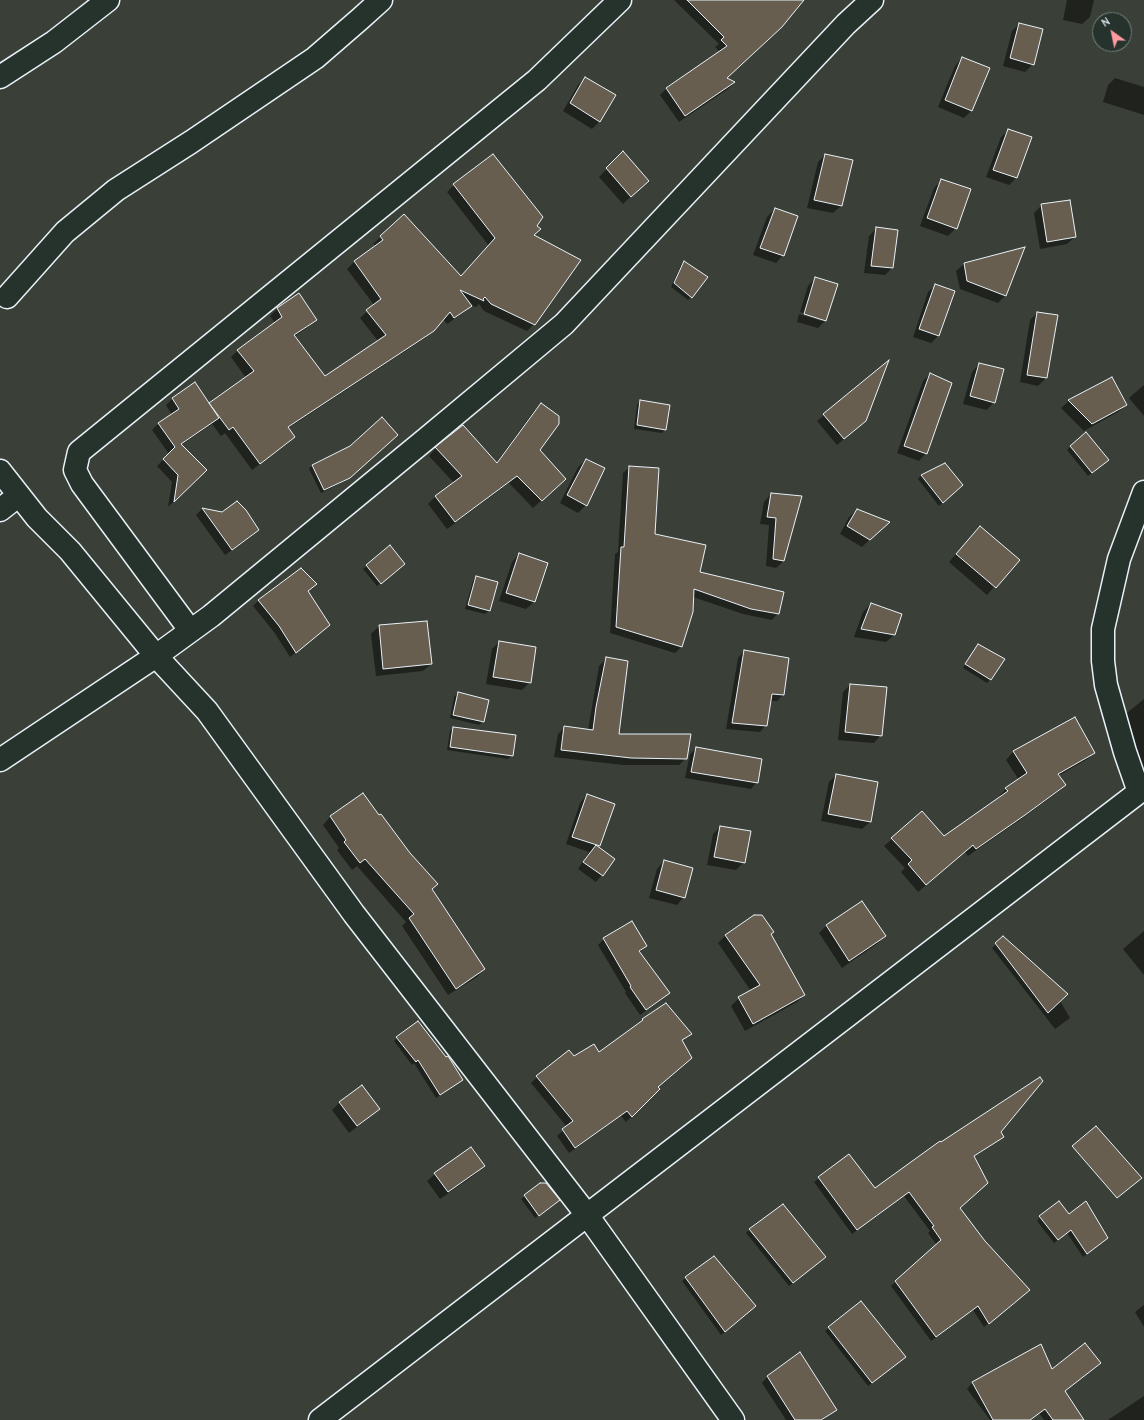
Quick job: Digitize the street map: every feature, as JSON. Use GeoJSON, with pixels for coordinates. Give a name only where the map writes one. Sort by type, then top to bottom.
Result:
{"type":"FeatureCollection","features":[{"type":"Feature","properties":{"kind":"street"},"geometry":{"type":"LineString","coordinates":[[0,77],[54,42],[108,0]]}},
{"type":"Feature","properties":{"kind":"street"},"geometry":{"type":"LineString","coordinates":[[7,297],[65,232],[116,190],[191,142],[315,58],[381,0]]}},
{"type":"Feature","properties":{"kind":"street"},"geometry":{"type":"LineString","coordinates":[[190,630],[82,484],[75,470],[79,452],[536,80],[620,0]]}},
{"type":"Feature","properties":{"kind":"street"},"geometry":{"type":"LineString","coordinates":[[0,760],[156,656],[211,616],[564,324],[846,24],[872,0]]}},
{"type":"Feature","properties":{"kind":"street"},"geometry":{"type":"LineString","coordinates":[[0,471],[37,518],[70,551],[156,656],[207,711],[354,914],[587,1215],[733,1420]]}},
{"type":"Feature","properties":{"kind":"street"},"geometry":{"type":"LineString","coordinates":[[320,1420],[587,1215],[1142,796],[1125,752],[1106,685],[1103,661],[1103,629],[1119,559],[1144,492]]}},
{"type":"Feature","properties":{"kind":"street"},"geometry":{"type":"LineString","coordinates":[[0,510],[19,495]]}},
{"type":"Feature","properties":{"kind":"building"},"geometry":{"type":"Polygon","coordinates":[[[687,0],[804,0],[782,27],[727,78],[735,82],[685,116],[666,88],[727,46],[721,40],[724,37],[687,0]]]}},
{"type":"Feature","properties":{"kind":"building"},"geometry":{"type":"Polygon","coordinates":[[[1019,23],[1043,29],[1034,65],[1010,58],[1019,23]]]}},
{"type":"Feature","properties":{"kind":"building"},"geometry":{"type":"Polygon","coordinates":[[[962,57],[990,68],[972,111],[945,100],[962,57]]]}},
{"type":"Feature","properties":{"kind":"building"},"geometry":{"type":"Polygon","coordinates":[[[585,77],[616,95],[600,122],[570,103],[585,77]]]}},
{"type":"Feature","properties":{"kind":"building"},"geometry":{"type":"Polygon","coordinates":[[[1008,129],[1032,137],[1017,178],[993,170],[1008,129]]]}},
{"type":"Feature","properties":{"kind":"building"},"geometry":{"type":"Polygon","coordinates":[[[623,151],[649,181],[631,197],[606,168],[623,151]]]}},
{"type":"Feature","properties":{"kind":"building"},"geometry":{"type":"Polygon","coordinates":[[[493,154],[543,217],[537,226],[541,229],[534,235],[581,260],[535,325],[491,304],[485,297],[483,299],[484,301],[460,290],[472,306],[454,318],[450,312],[434,331],[288,427],[295,437],[260,464],[233,427],[229,430],[209,403],[254,371],[237,350],[282,317],[277,308],[299,293],[317,320],[294,335],[325,376],[386,335],[366,310],[381,299],[354,261],[383,240],[380,236],[404,214],[461,276],[495,238],[453,184],[493,154]]]}},
{"type":"Feature","properties":{"kind":"building"},"geometry":{"type":"Polygon","coordinates":[[[825,154],[853,160],[842,206],[814,200],[825,154]]]}},
{"type":"Feature","properties":{"kind":"building"},"geometry":{"type":"Polygon","coordinates":[[[941,179],[971,189],[957,229],[927,218],[941,179]]]}},
{"type":"Feature","properties":{"kind":"building"},"geometry":{"type":"Polygon","coordinates":[[[1070,200],[1076,237],[1047,242],[1041,204],[1070,200]]]}},
{"type":"Feature","properties":{"kind":"building"},"geometry":{"type":"Polygon","coordinates":[[[775,208],[798,216],[784,256],[760,248],[775,208]]]}},
{"type":"Feature","properties":{"kind":"building"},"geometry":{"type":"Polygon","coordinates":[[[876,227],[898,230],[893,268],[871,266],[876,227]]]}},
{"type":"Feature","properties":{"kind":"building"},"geometry":{"type":"Polygon","coordinates":[[[1025,247],[1006,296],[967,281],[964,263],[1025,247]]]}},
{"type":"Feature","properties":{"kind":"building"},"geometry":{"type":"Polygon","coordinates":[[[684,261],[708,277],[692,298],[674,283],[684,261]]]}},
{"type":"Feature","properties":{"kind":"building"},"geometry":{"type":"Polygon","coordinates":[[[815,277],[838,284],[826,321],[804,314],[815,277]]]}},
{"type":"Feature","properties":{"kind":"building"},"geometry":{"type":"Polygon","coordinates":[[[935,284],[955,291],[939,336],[919,329],[935,284]]]}},
{"type":"Feature","properties":{"kind":"building"},"geometry":{"type":"Polygon","coordinates":[[[1037,312],[1058,315],[1047,378],[1027,375],[1037,312]]]}},
{"type":"Feature","properties":{"kind":"building"},"geometry":{"type":"Polygon","coordinates":[[[889,360],[866,421],[844,439],[823,414],[889,360]]]}},
{"type":"Feature","properties":{"kind":"building"},"geometry":{"type":"Polygon","coordinates":[[[979,363],[1004,369],[995,403],[970,396],[979,363]]]}},
{"type":"Feature","properties":{"kind":"building"},"geometry":{"type":"Polygon","coordinates":[[[930,373],[952,383],[927,454],[904,446],[930,373]]]}},
{"type":"Feature","properties":{"kind":"building"},"geometry":{"type":"Polygon","coordinates":[[[1112,377],[1127,405],[1092,424],[1068,400],[1112,377]]]}},
{"type":"Feature","properties":{"kind":"building"},"geometry":{"type":"Polygon","coordinates":[[[195,382],[219,418],[181,444],[207,470],[174,502],[178,475],[163,459],[175,447],[158,423],[179,409],[172,398],[195,382]]]}},
{"type":"Feature","properties":{"kind":"building"},"geometry":{"type":"Polygon","coordinates":[[[640,400],[670,405],[666,430],[637,425],[640,400]]]}},
{"type":"Feature","properties":{"kind":"building"},"geometry":{"type":"Polygon","coordinates":[[[541,403],[559,416],[559,424],[540,450],[566,479],[542,501],[517,476],[455,522],[435,496],[462,476],[435,447],[463,425],[497,463],[541,403]]]}},
{"type":"Feature","properties":{"kind":"building"},"geometry":{"type":"Polygon","coordinates":[[[382,417],[398,435],[350,478],[324,490],[312,465],[350,446],[382,417]]]}},
{"type":"Feature","properties":{"kind":"building"},"geometry":{"type":"Polygon","coordinates":[[[1086,432],[1109,460],[1092,473],[1070,446],[1086,432]]]}},
{"type":"Feature","properties":{"kind":"building"},"geometry":{"type":"Polygon","coordinates":[[[586,459],[605,468],[587,506],[567,495],[586,459]]]}},
{"type":"Feature","properties":{"kind":"building"},"geometry":{"type":"Polygon","coordinates":[[[945,463],[963,485],[943,503],[921,475],[945,463]]]}},
{"type":"Feature","properties":{"kind":"building"},"geometry":{"type":"Polygon","coordinates":[[[629,466],[659,468],[655,534],[706,545],[700,572],[784,592],[779,614],[751,609],[694,589],[693,612],[682,647],[616,627],[621,547],[624,547],[629,466]]]}},
{"type":"Feature","properties":{"kind":"building"},"geometry":{"type":"Polygon","coordinates":[[[771,493],[802,496],[784,561],[773,559],[776,518],[767,517],[771,493]]]}},
{"type":"Feature","properties":{"kind":"building"},"geometry":{"type":"Polygon","coordinates":[[[237,501],[246,510],[259,530],[232,550],[202,508],[222,512],[237,501]]]}},
{"type":"Feature","properties":{"kind":"building"},"geometry":{"type":"Polygon","coordinates":[[[857,509],[890,522],[870,540],[847,526],[857,509]]]}},
{"type":"Feature","properties":{"kind":"building"},"geometry":{"type":"Polygon","coordinates":[[[980,526],[1020,560],[996,588],[956,554],[980,526]]]}},
{"type":"Feature","properties":{"kind":"building"},"geometry":{"type":"Polygon","coordinates":[[[390,545],[405,564],[381,584],[366,565],[390,545]]]}},
{"type":"Feature","properties":{"kind":"building"},"geometry":{"type":"Polygon","coordinates":[[[519,553],[548,563],[535,602],[506,593],[519,553]]]}},
{"type":"Feature","properties":{"kind":"building"},"geometry":{"type":"Polygon","coordinates":[[[301,568],[317,584],[308,591],[330,625],[296,653],[279,626],[258,600],[301,568]]]}},
{"type":"Feature","properties":{"kind":"building"},"geometry":{"type":"Polygon","coordinates":[[[476,576],[498,582],[490,611],[468,605],[476,576]]]}},
{"type":"Feature","properties":{"kind":"building"},"geometry":{"type":"Polygon","coordinates":[[[871,603],[902,614],[895,635],[861,629],[871,603]]]}},
{"type":"Feature","properties":{"kind":"building"},"geometry":{"type":"Polygon","coordinates":[[[427,621],[432,664],[383,669],[379,625],[427,621]]]}},
{"type":"Feature","properties":{"kind":"building"},"geometry":{"type":"Polygon","coordinates":[[[499,641],[536,647],[531,683],[493,677],[499,641]]]}},
{"type":"Feature","properties":{"kind":"building"},"geometry":{"type":"Polygon","coordinates":[[[978,644],[1005,659],[991,680],[965,664],[978,644]]]}},
{"type":"Feature","properties":{"kind":"building"},"geometry":{"type":"Polygon","coordinates":[[[744,650],[789,658],[784,695],[772,694],[767,726],[732,723],[744,650]]]}},
{"type":"Feature","properties":{"kind":"building"},"geometry":{"type":"Polygon","coordinates":[[[606,657],[628,661],[619,734],[691,734],[687,759],[631,758],[561,750],[564,726],[593,730],[606,657]]]}},
{"type":"Feature","properties":{"kind":"building"},"geometry":{"type":"Polygon","coordinates":[[[850,684],[887,687],[882,736],[845,732],[850,684]]]}},
{"type":"Feature","properties":{"kind":"building"},"geometry":{"type":"Polygon","coordinates":[[[458,692],[489,700],[484,722],[453,715],[458,692]]]}},
{"type":"Feature","properties":{"kind":"building"},"geometry":{"type":"Polygon","coordinates":[[[1075,717],[1095,753],[1058,774],[1066,785],[976,849],[973,845],[926,885],[908,864],[912,860],[891,838],[922,811],[944,836],[1008,791],[1005,788],[1027,773],[1013,751],[1075,717]]]}},
{"type":"Feature","properties":{"kind":"building"},"geometry":{"type":"Polygon","coordinates":[[[453,727],[516,735],[513,756],[450,747],[453,727]]]}},
{"type":"Feature","properties":{"kind":"building"},"geometry":{"type":"Polygon","coordinates":[[[696,747],[762,759],[758,783],[691,772],[696,747]]]}},
{"type":"Feature","properties":{"kind":"building"},"geometry":{"type":"Polygon","coordinates":[[[836,774],[878,782],[871,822],[828,814],[836,774]]]}},
{"type":"Feature","properties":{"kind":"building"},"geometry":{"type":"Polygon","coordinates":[[[363,793],[379,815],[381,814],[410,853],[438,884],[432,889],[485,969],[456,989],[409,918],[414,914],[365,859],[360,863],[344,842],[346,840],[330,816],[363,793]]]}},
{"type":"Feature","properties":{"kind":"building"},"geometry":{"type":"Polygon","coordinates":[[[587,794],[615,804],[600,846],[572,837],[587,794]]]}},
{"type":"Feature","properties":{"kind":"building"},"geometry":{"type":"Polygon","coordinates":[[[720,826],[751,831],[745,863],[714,857],[720,826]]]}},
{"type":"Feature","properties":{"kind":"building"},"geometry":{"type":"Polygon","coordinates":[[[596,845],[615,859],[603,876],[583,862],[596,845]]]}},
{"type":"Feature","properties":{"kind":"building"},"geometry":{"type":"Polygon","coordinates":[[[664,860],[693,868],[685,898],[656,890],[664,860]]]}},
{"type":"Feature","properties":{"kind":"building"},"geometry":{"type":"Polygon","coordinates":[[[862,901],[886,936],[849,961],[826,925],[862,901]]]}},
{"type":"Feature","properties":{"kind":"building"},"geometry":{"type":"Polygon","coordinates":[[[754,915],[762,915],[774,932],[771,934],[805,995],[753,1024],[738,997],[760,985],[725,935],[754,915]]]}},
{"type":"Feature","properties":{"kind":"building"},"geometry":{"type":"Polygon","coordinates":[[[632,921],[647,946],[639,951],[670,993],[646,1010],[630,987],[631,986],[603,938],[632,921]]]}},
{"type":"Feature","properties":{"kind":"building"},"geometry":{"type":"Polygon","coordinates":[[[1003,936],[1068,994],[1048,1013],[995,943],[1003,936]]]}},
{"type":"Feature","properties":{"kind":"building"},"geometry":{"type":"Polygon","coordinates":[[[666,1003],[692,1034],[682,1040],[692,1058],[658,1087],[660,1089],[632,1117],[627,1111],[575,1148],[562,1129],[573,1121],[536,1076],[569,1050],[574,1056],[594,1044],[599,1052],[643,1020],[642,1019],[666,1003]]]}},
{"type":"Feature","properties":{"kind":"building"},"geometry":{"type":"Polygon","coordinates":[[[418,1021],[446,1057],[448,1056],[463,1080],[440,1095],[418,1060],[416,1062],[396,1037],[418,1021]]]}},
{"type":"Feature","properties":{"kind":"building"},"geometry":{"type":"Polygon","coordinates":[[[1040,1077],[1043,1081],[1001,1132],[1004,1137],[974,1156],[988,1183],[960,1208],[985,1241],[1030,1290],[989,1324],[978,1306],[936,1337],[895,1281],[941,1240],[932,1227],[934,1226],[909,1192],[857,1230],[818,1177],[849,1154],[875,1188],[940,1141],[941,1142],[1040,1077]]]}},
{"type":"Feature","properties":{"kind":"building"},"geometry":{"type":"Polygon","coordinates":[[[362,1085],[380,1109],[357,1126],[339,1102],[362,1085]]]}},
{"type":"Feature","properties":{"kind":"building"},"geometry":{"type":"Polygon","coordinates":[[[1096,1126],[1142,1178],[1117,1198],[1072,1146],[1096,1126]]]}},
{"type":"Feature","properties":{"kind":"building"},"geometry":{"type":"Polygon","coordinates":[[[471,1147],[485,1166],[448,1192],[434,1173],[471,1147]]]}},
{"type":"Feature","properties":{"kind":"building"},"geometry":{"type":"Polygon","coordinates":[[[540,1183],[546,1183],[560,1200],[539,1216],[524,1195],[540,1183]]]}},
{"type":"Feature","properties":{"kind":"building"},"geometry":{"type":"Polygon","coordinates":[[[1059,1201],[1069,1214],[1086,1201],[1108,1238],[1087,1254],[1071,1230],[1058,1240],[1039,1216],[1059,1201]]]}},
{"type":"Feature","properties":{"kind":"building"},"geometry":{"type":"Polygon","coordinates":[[[783,1204],[826,1257],[793,1283],[749,1229],[783,1204]]]}},
{"type":"Feature","properties":{"kind":"building"},"geometry":{"type":"Polygon","coordinates":[[[714,1256],[756,1306],[725,1332],[685,1277],[714,1256]]]}},
{"type":"Feature","properties":{"kind":"building"},"geometry":{"type":"Polygon","coordinates":[[[861,1301],[906,1357],[872,1383],[828,1327],[861,1301]]]}},
{"type":"Feature","properties":{"kind":"building"},"geometry":{"type":"Polygon","coordinates":[[[1085,1343],[1101,1363],[1065,1391],[1084,1420],[1053,1420],[1045,1409],[1030,1420],[993,1420],[972,1382],[1041,1344],[1052,1369],[1085,1343]]]}},
{"type":"Feature","properties":{"kind":"building"},"geometry":{"type":"Polygon","coordinates":[[[800,1352],[837,1410],[821,1420],[795,1420],[767,1376],[800,1352]]]}}]}
